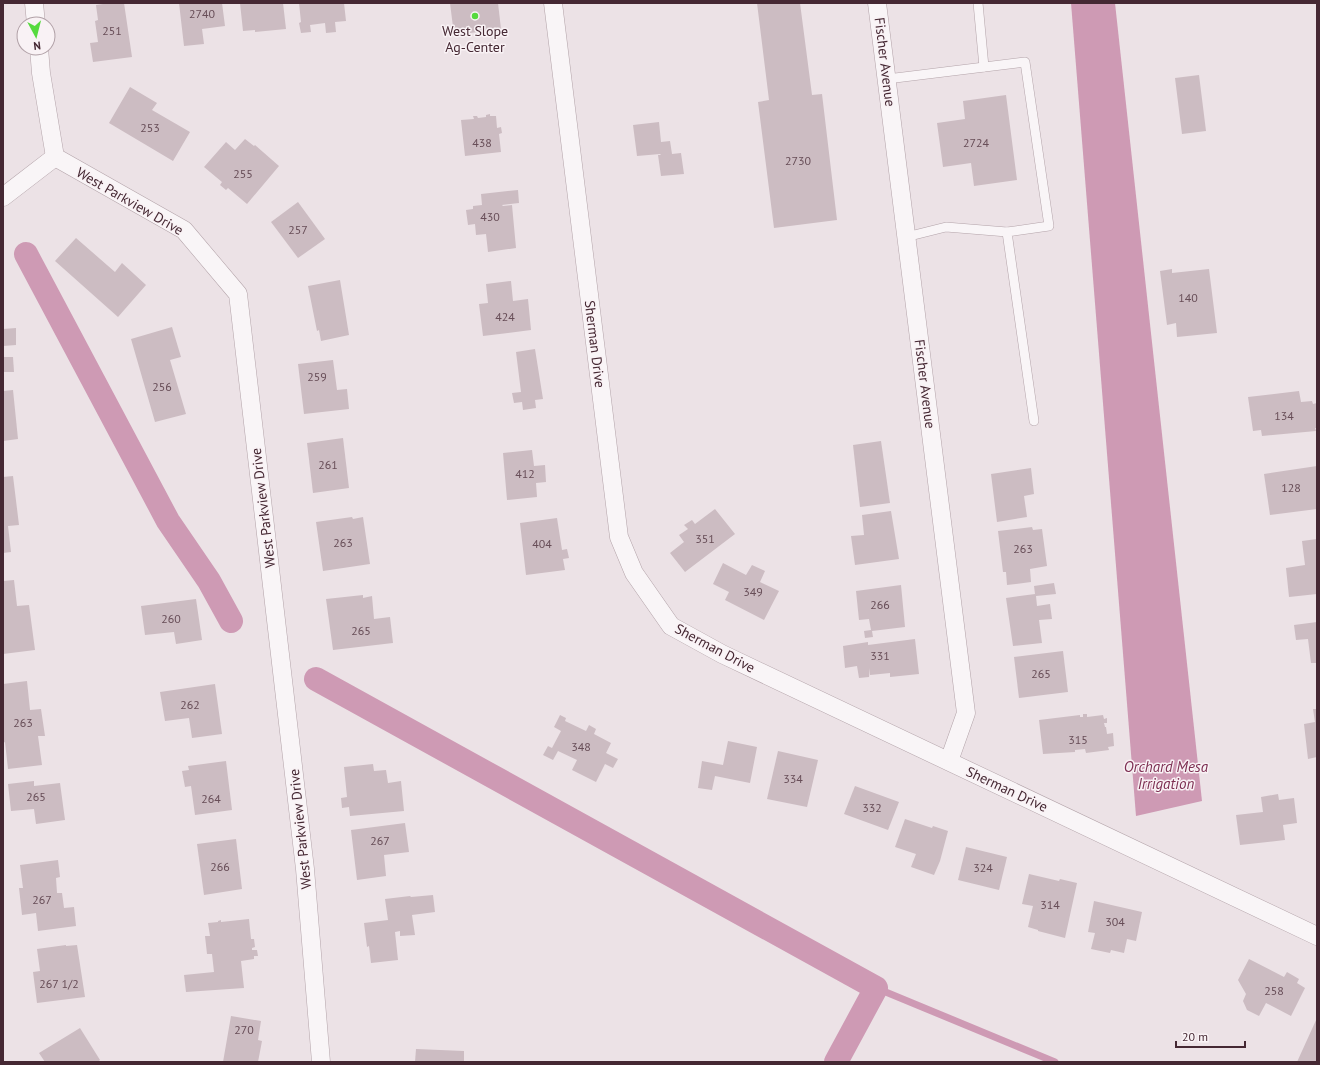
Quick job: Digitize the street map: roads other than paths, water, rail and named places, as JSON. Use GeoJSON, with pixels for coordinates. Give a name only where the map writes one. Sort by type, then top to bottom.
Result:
{"type":"FeatureCollection","features":[{"type":"Feature","properties":{"kind":"street"},"geometry":{"type":"LineString","coordinates":[[34,3],[35,16]]}},
{"type":"Feature","properties":{"kind":"street","name":"Sherman Drive"},"geometry":{"type":"LineString","coordinates":[[553,3],[619,537],[634,573],[671,626],[722,654],[1317,936]]}},
{"type":"Feature","properties":{"kind":"street","name":"Fischer Avenue"},"geometry":{"type":"LineString","coordinates":[[877,3],[966,713],[948,761]]}},
{"type":"Feature","properties":{"kind":"street"},"geometry":{"type":"LineString","coordinates":[[3,197],[55,157],[41,73],[40,56]]}},
{"type":"Feature","properties":{"kind":"street","name":"West Parkview Drive"},"geometry":{"type":"LineString","coordinates":[[55,157],[184,230],[238,294],[305,869],[321,1062]]}},
{"type":"Feature","properties":{"kind":"lane"},"geometry":{"type":"LineString","coordinates":[[978,3],[984,68]]}},
{"type":"Feature","properties":{"kind":"lane"},"geometry":{"type":"LineString","coordinates":[[887,79],[1025,62],[1050,226],[1007,232],[946,227],[906,237]]}},
{"type":"Feature","properties":{"kind":"lane"},"geometry":{"type":"LineString","coordinates":[[1007,232],[1034,421]]}},
{"type":"Feature","properties":{"kind":"water","name":"Orchard Mesa Irrigation"},"geometry":{"type":"Polygon","coordinates":[[[1071,3],[1115,3],[1202,801],[1136,816],[1071,3]]]}},
{"type":"Feature","properties":{"kind":"waterway"},"geometry":{"type":"LineString","coordinates":[[26,254],[168,521],[209,581],[231,621]]}},
{"type":"Feature","properties":{"kind":"waterway"},"geometry":{"type":"LineString","coordinates":[[316,679],[876,988],[836,1062]]}},
{"type":"Feature","properties":{"kind":"waterway"},"geometry":{"type":"LineString","coordinates":[[876,988],[1055,1062]]}},
{"type":"Feature","properties":{"kind":"place","name":"West Slope Ag-Center"},"geometry":{"type":"Point","coordinates":[475,16]}}]}
